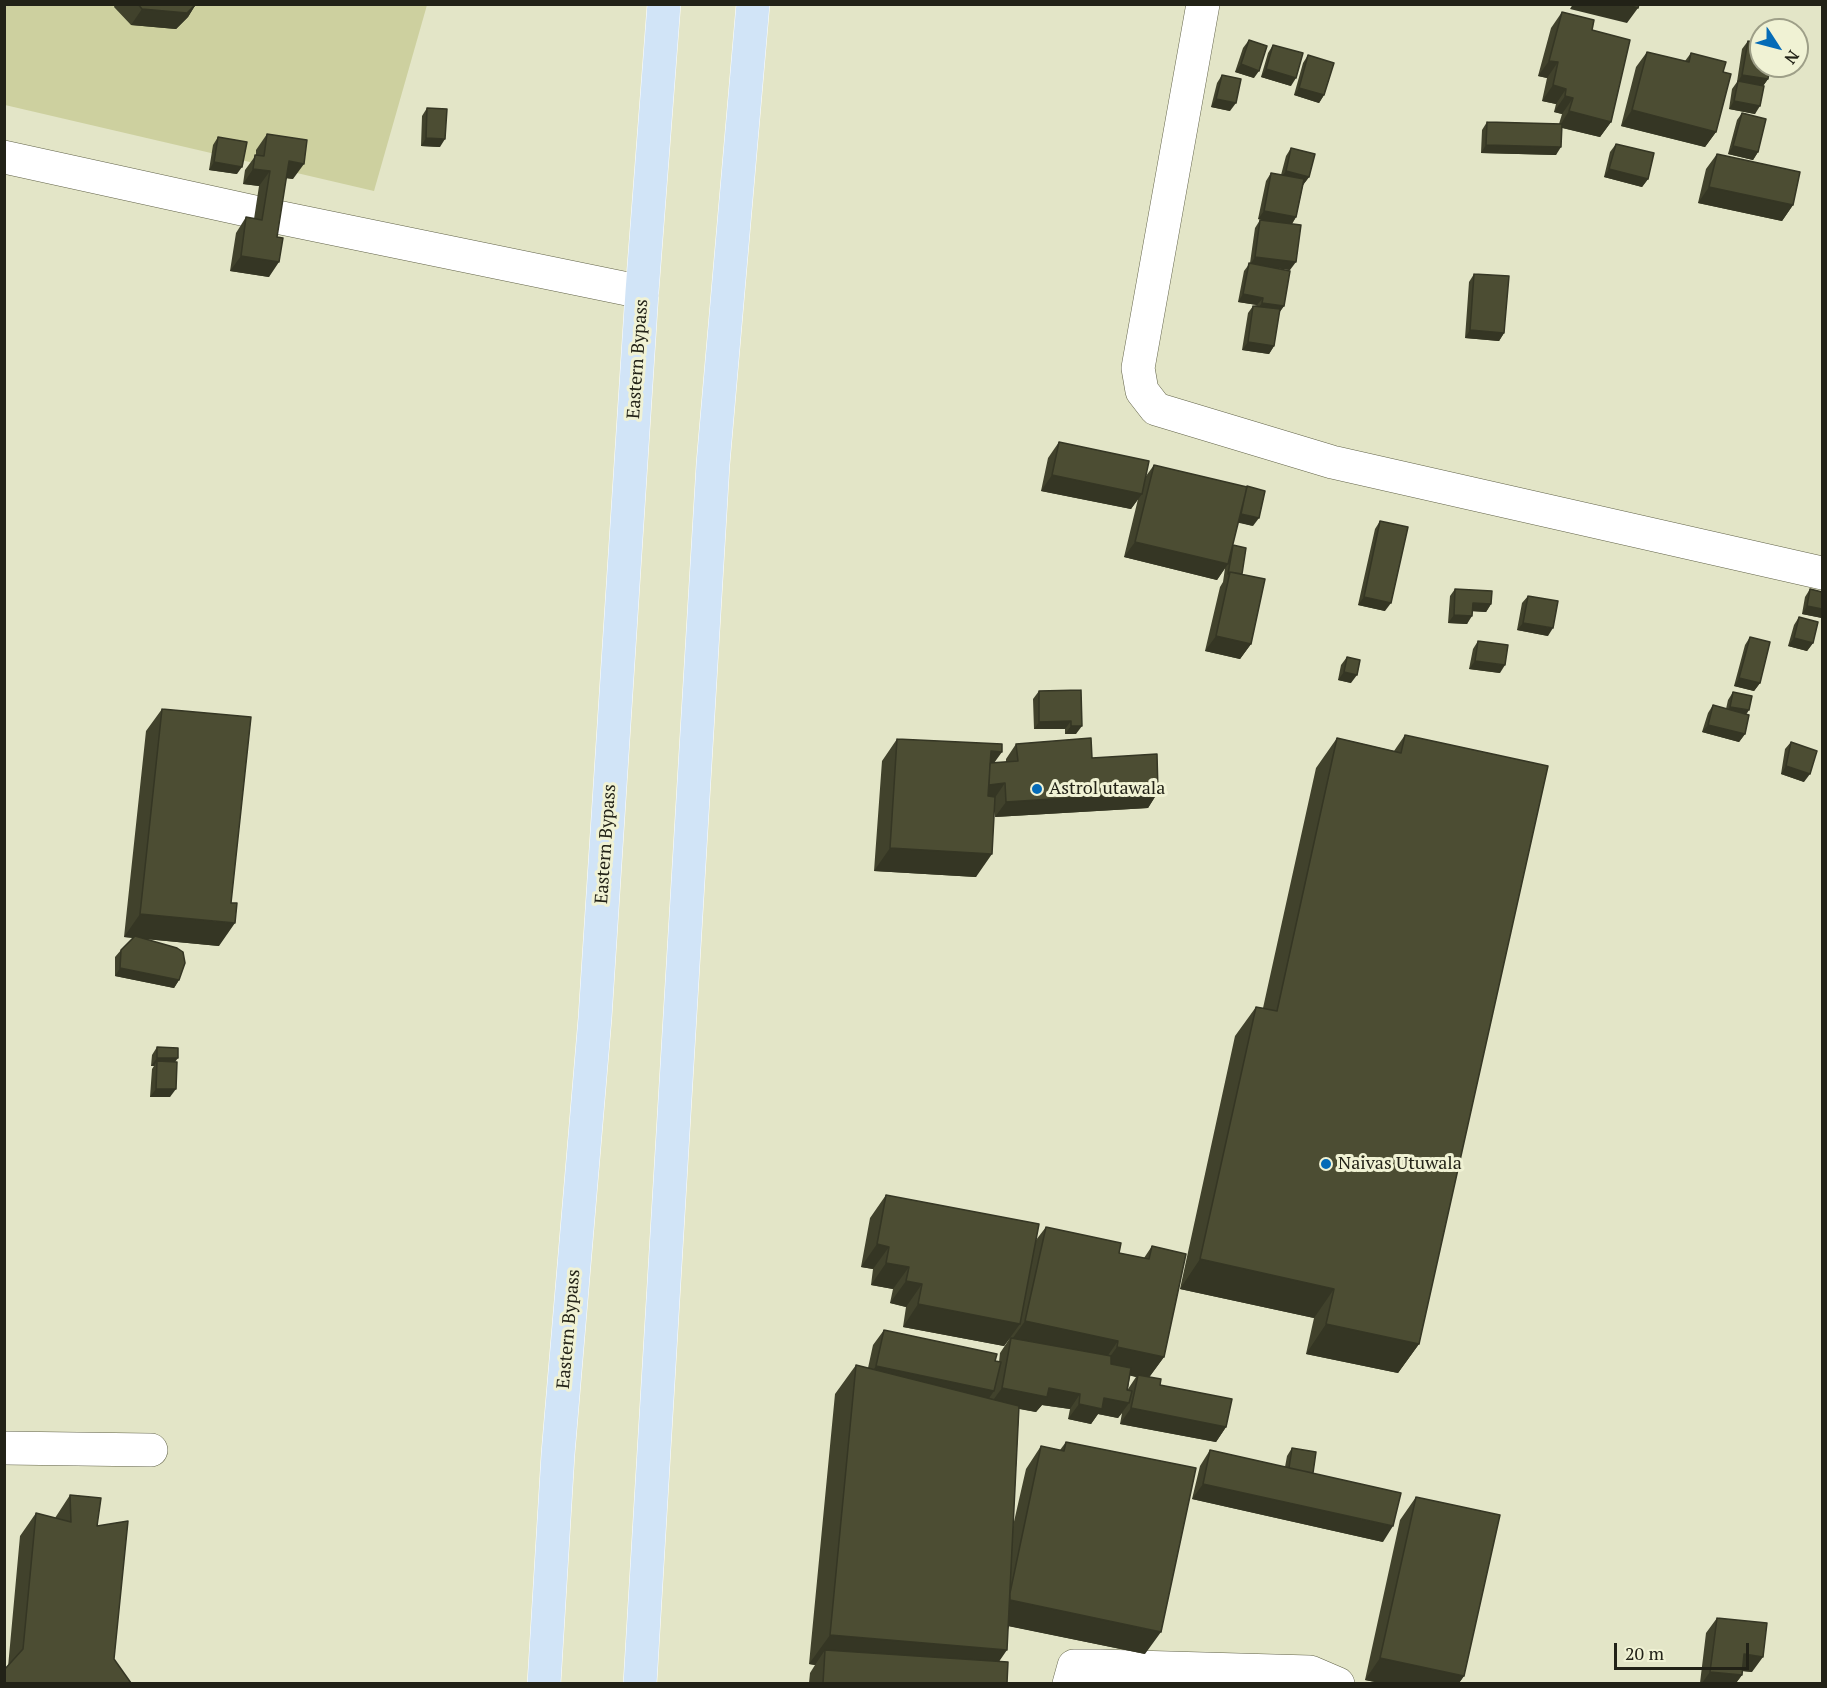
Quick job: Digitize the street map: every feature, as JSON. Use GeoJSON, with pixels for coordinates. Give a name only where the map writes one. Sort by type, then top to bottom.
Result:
{"type":"FeatureCollection","features":[{"type":"Feature","properties":{"kind":"main road","name":"Eastern Bypass"},"geometry":{"type":"LineString","coordinates":[[544,1683],[558,1454],[595,1018],[642,292],[664,4]]}},
{"type":"Feature","properties":{"kind":"main road"},"geometry":{"type":"LineString","coordinates":[[640,1683],[713,464],[753,4]]}},
{"type":"Feature","properties":{"kind":"street"},"geometry":{"type":"LineString","coordinates":[[1203,4],[1138,368],[1142,391],[1156,409],[1332,462],[1822,573]]}},
{"type":"Feature","properties":{"kind":"street"},"geometry":{"type":"LineString","coordinates":[[4,157],[264,214],[642,292]]}},
{"type":"Feature","properties":{"kind":"street"},"geometry":{"type":"LineString","coordinates":[[4,1448],[151,1450]]}},
{"type":"Feature","properties":{"kind":"street"},"geometry":{"type":"LineString","coordinates":[[1069,1683],[1074,1666],[1100,1666],[1310,1672],[1338,1683]]}},
{"type":"Feature","properties":{"kind":"green space"},"geometry":{"type":"Polygon","coordinates":[[[5,5],[427,5],[374,191],[5,105],[5,5]]]}},
{"type":"Feature","properties":{"kind":"building"},"geometry":{"type":"Polygon","coordinates":[[[138,4],[196,4],[187,13],[142,9],[138,4]]]}},
{"type":"Feature","properties":{"kind":"building"},"geometry":{"type":"Polygon","coordinates":[[[1625,4],[1639,4],[1638,8],[1625,4]]]}},
{"type":"Feature","properties":{"kind":"building"},"geometry":{"type":"Polygon","coordinates":[[[1562,12],[1594,20],[1592,30],[1630,40],[1611,122],[1569,111],[1573,98],[1565,96],[1566,89],[1553,85],[1558,62],[1549,61],[1562,12]]]}},
{"type":"Feature","properties":{"kind":"building"},"geometry":{"type":"Polygon","coordinates":[[[1249,40],[1267,46],[1259,71],[1241,64],[1249,40]]]}},
{"type":"Feature","properties":{"kind":"building"},"geometry":{"type":"Polygon","coordinates":[[[1748,41],[1749,41],[1749,76],[1742,75],[1748,41]]]}},
{"type":"Feature","properties":{"kind":"building"},"geometry":{"type":"Polygon","coordinates":[[[1273,45],[1303,53],[1296,78],[1266,69],[1273,45]]]}},
{"type":"Feature","properties":{"kind":"building"},"geometry":{"type":"Polygon","coordinates":[[[1647,52],[1689,62],[1691,53],[1726,62],[1723,72],[1731,74],[1716,132],[1632,110],[1647,52]]]}},
{"type":"Feature","properties":{"kind":"building"},"geometry":{"type":"Polygon","coordinates":[[[1308,55],[1334,63],[1324,95],[1299,88],[1308,55]]]}},
{"type":"Feature","properties":{"kind":"building"},"geometry":{"type":"Polygon","coordinates":[[[1222,75],[1241,79],[1236,103],[1216,99],[1222,75]]]}},
{"type":"Feature","properties":{"kind":"building"},"geometry":{"type":"Polygon","coordinates":[[[1738,81],[1764,86],[1760,106],[1734,101],[1738,81]]]}},
{"type":"Feature","properties":{"kind":"building"},"geometry":{"type":"Polygon","coordinates":[[[427,108],[447,109],[445,139],[426,138],[427,108]]]}},
{"type":"Feature","properties":{"kind":"building"},"geometry":{"type":"Polygon","coordinates":[[[1742,113],[1766,119],[1758,152],[1733,146],[1742,113]]]}},
{"type":"Feature","properties":{"kind":"building"},"geometry":{"type":"Polygon","coordinates":[[[1487,122],[1562,124],[1561,147],[1486,145],[1487,122]]]}},
{"type":"Feature","properties":{"kind":"building"},"geometry":{"type":"Polygon","coordinates":[[[267,134],[307,140],[304,164],[289,161],[277,237],[283,238],[279,262],[241,256],[246,217],[262,220],[270,171],[253,169],[255,155],[264,156],[267,134]]]}},
{"type":"Feature","properties":{"kind":"building"},"geometry":{"type":"Polygon","coordinates":[[[218,137],[247,142],[242,167],[214,162],[218,137]]]}},
{"type":"Feature","properties":{"kind":"building"},"geometry":{"type":"Polygon","coordinates":[[[1616,144],[1654,153],[1648,179],[1609,169],[1616,144]]]}},
{"type":"Feature","properties":{"kind":"building"},"geometry":{"type":"Polygon","coordinates":[[[1291,148],[1315,154],[1309,177],[1286,171],[1291,148]]]}},
{"type":"Feature","properties":{"kind":"building"},"geometry":{"type":"Polygon","coordinates":[[[1717,154],[1800,172],[1793,205],[1709,187],[1717,154]]]}},
{"type":"Feature","properties":{"kind":"building"},"geometry":{"type":"Polygon","coordinates":[[[1271,173],[1304,179],[1296,217],[1264,211],[1271,173]]]}},
{"type":"Feature","properties":{"kind":"building"},"geometry":{"type":"Polygon","coordinates":[[[1260,220],[1301,225],[1296,262],[1255,257],[1260,220]]]}},
{"type":"Feature","properties":{"kind":"building"},"geometry":{"type":"Polygon","coordinates":[[[1249,263],[1290,271],[1284,306],[1262,303],[1263,298],[1243,294],[1249,263]]]}},
{"type":"Feature","properties":{"kind":"building"},"geometry":{"type":"Polygon","coordinates":[[[1474,274],[1509,276],[1504,333],[1470,330],[1474,274]]]}},
{"type":"Feature","properties":{"kind":"building"},"geometry":{"type":"Polygon","coordinates":[[[1253,306],[1280,309],[1274,346],[1248,342],[1253,306]]]}},
{"type":"Feature","properties":{"kind":"building"},"geometry":{"type":"Polygon","coordinates":[[[1059,442],[1149,461],[1142,494],[1052,475],[1059,442]]]}},
{"type":"Feature","properties":{"kind":"building"},"geometry":{"type":"Polygon","coordinates":[[[1154,465],[1247,487],[1228,564],[1135,542],[1154,465]]]}},
{"type":"Feature","properties":{"kind":"building"},"geometry":{"type":"Polygon","coordinates":[[[1247,486],[1265,491],[1259,518],[1241,514],[1247,486]]]}},
{"type":"Feature","properties":{"kind":"building"},"geometry":{"type":"Polygon","coordinates":[[[1380,521],[1408,527],[1391,603],[1364,597],[1380,521]]]}},
{"type":"Feature","properties":{"kind":"building"},"geometry":{"type":"Polygon","coordinates":[[[1233,545],[1246,548],[1242,574],[1230,572],[1228,574],[1233,545]]]}},
{"type":"Feature","properties":{"kind":"building"},"geometry":{"type":"Polygon","coordinates":[[[1230,572],[1265,579],[1251,644],[1216,636],[1230,572]]]}},
{"type":"Feature","properties":{"kind":"building"},"geometry":{"type":"Polygon","coordinates":[[[1455,589],[1492,591],[1491,604],[1473,603],[1472,616],[1454,615],[1455,589]]]}},
{"type":"Feature","properties":{"kind":"building"},"geometry":{"type":"Polygon","coordinates":[[[1810,589],[1822,592],[1822,609],[1807,606],[1810,589]]]}},
{"type":"Feature","properties":{"kind":"building"},"geometry":{"type":"Polygon","coordinates":[[[1528,596],[1558,601],[1553,628],[1523,623],[1528,596]]]}},
{"type":"Feature","properties":{"kind":"building"},"geometry":{"type":"Polygon","coordinates":[[[1799,617],[1818,622],[1813,643],[1794,638],[1799,617]]]}},
{"type":"Feature","properties":{"kind":"building"},"geometry":{"type":"Polygon","coordinates":[[[1750,637],[1770,642],[1760,683],[1739,678],[1750,637]]]}},
{"type":"Feature","properties":{"kind":"building"},"geometry":{"type":"Polygon","coordinates":[[[1478,641],[1508,645],[1505,665],[1475,661],[1478,641]]]}},
{"type":"Feature","properties":{"kind":"building"},"geometry":{"type":"Polygon","coordinates":[[[1347,657],[1360,660],[1357,675],[1344,672],[1347,657]]]}},
{"type":"Feature","properties":{"kind":"building"},"geometry":{"type":"Polygon","coordinates":[[[1081,690],[1082,726],[1071,726],[1071,721],[1039,722],[1039,691],[1081,690]]]}},
{"type":"Feature","properties":{"kind":"building"},"geometry":{"type":"Polygon","coordinates":[[[1733,692],[1752,696],[1749,710],[1730,707],[1733,692]]]}},
{"type":"Feature","properties":{"kind":"building"},"geometry":{"type":"Polygon","coordinates":[[[1713,705],[1749,715],[1745,734],[1708,725],[1713,705]]]}},
{"type":"Feature","properties":{"kind":"building"},"geometry":{"type":"Polygon","coordinates":[[[162,709],[251,717],[231,903],[237,903],[235,923],[140,914],[162,709]]]}},
{"type":"Feature","properties":{"kind":"building","name":"Naivas Utuwala"},"geometry":{"type":"Polygon","coordinates":[[[1405,735],[1548,766],[1419,1344],[1326,1324],[1334,1289],[1200,1259],[1256,1007],[1277,1011],[1337,738],[1401,753],[1405,735]]]}},
{"type":"Feature","properties":{"kind":"building"},"geometry":{"type":"Polygon","coordinates":[[[1091,738],[1092,758],[1157,754],[1158,792],[1006,802],[1005,783],[989,785],[990,763],[1018,761],[1016,744],[1091,738]]]}},
{"type":"Feature","properties":{"kind":"building"},"geometry":{"type":"Polygon","coordinates":[[[897,739],[1002,744],[1002,752],[991,751],[988,796],[995,797],[992,854],[890,848],[897,739]]]}},
{"type":"Feature","properties":{"kind":"building"},"geometry":{"type":"Polygon","coordinates":[[[1791,742],[1817,751],[1810,774],[1786,766],[1791,742]]]}},
{"type":"Feature","properties":{"kind":"building"},"geometry":{"type":"Polygon","coordinates":[[[135,936],[177,948],[183,952],[185,963],[179,980],[120,968],[121,950],[135,936]]]}},
{"type":"Feature","properties":{"kind":"building"},"geometry":{"type":"Polygon","coordinates":[[[157,1047],[178,1048],[178,1058],[157,1058],[157,1047]]]}},
{"type":"Feature","properties":{"kind":"building"},"geometry":{"type":"Polygon","coordinates":[[[157,1061],[177,1062],[176,1089],[156,1089],[157,1061]]]}},
{"type":"Feature","properties":{"kind":"building"},"geometry":{"type":"Polygon","coordinates":[[[886,1195],[1039,1224],[1020,1324],[918,1304],[922,1284],[906,1281],[909,1267],[886,1263],[889,1247],[877,1244],[886,1195]]]}},
{"type":"Feature","properties":{"kind":"building"},"geometry":{"type":"Polygon","coordinates":[[[1046,1227],[1121,1243],[1119,1253],[1149,1259],[1152,1246],[1186,1254],[1164,1357],[1117,1347],[1118,1341],[1025,1321],[1046,1227]]]}},
{"type":"Feature","properties":{"kind":"building"},"geometry":{"type":"Polygon","coordinates":[[[884,1330],[997,1354],[995,1361],[1001,1362],[994,1391],[876,1366],[884,1330]]]}},
{"type":"Feature","properties":{"kind":"building"},"geometry":{"type":"Polygon","coordinates":[[[1011,1338],[1111,1356],[1111,1364],[1131,1368],[1127,1390],[1132,1391],[1129,1403],[1104,1398],[1102,1409],[1079,1404],[1080,1394],[1049,1388],[1047,1397],[1002,1388],[1011,1338]]]}},
{"type":"Feature","properties":{"kind":"building"},"geometry":{"type":"Polygon","coordinates":[[[856,1365],[1019,1406],[1007,1650],[830,1635],[856,1365]]]}},
{"type":"Feature","properties":{"kind":"building"},"geometry":{"type":"Polygon","coordinates":[[[1138,1375],[1161,1379],[1160,1385],[1232,1399],[1226,1427],[1131,1408],[1138,1375]]]}},
{"type":"Feature","properties":{"kind":"building"},"geometry":{"type":"Polygon","coordinates":[[[1066,1442],[1196,1468],[1161,1632],[1010,1600],[1041,1446],[1064,1451],[1066,1442]]]}},
{"type":"Feature","properties":{"kind":"building"},"geometry":{"type":"Polygon","coordinates":[[[1292,1448],[1316,1452],[1313,1473],[1289,1468],[1292,1448]]]}},
{"type":"Feature","properties":{"kind":"building"},"geometry":{"type":"Polygon","coordinates":[[[1210,1450],[1401,1493],[1393,1526],[1203,1484],[1210,1450]]]}},
{"type":"Feature","properties":{"kind":"building"},"geometry":{"type":"Polygon","coordinates":[[[70,1495],[101,1498],[97,1526],[128,1521],[114,1659],[131,1683],[4,1683],[4,1670],[23,1649],[36,1513],[71,1522],[70,1495]]]}},
{"type":"Feature","properties":{"kind":"building"},"geometry":{"type":"Polygon","coordinates":[[[1416,1497],[1500,1515],[1464,1676],[1380,1658],[1416,1497]]]}},
{"type":"Feature","properties":{"kind":"building"},"geometry":{"type":"Polygon","coordinates":[[[1717,1618],[1767,1623],[1763,1657],[1744,1654],[1742,1675],[1710,1672],[1717,1618]]]}},
{"type":"Feature","properties":{"kind":"building"},"geometry":{"type":"Polygon","coordinates":[[[825,1650],[1008,1662],[1007,1683],[823,1683],[825,1650]]]}},
{"type":"Feature","properties":{"kind":"place","name":"Astrol utawala"},"geometry":{"type":"Point","coordinates":[1037,789]}},
{"type":"Feature","properties":{"kind":"place","name":"Naivas Utuwala"},"geometry":{"type":"Point","coordinates":[1326,1164]}}]}
